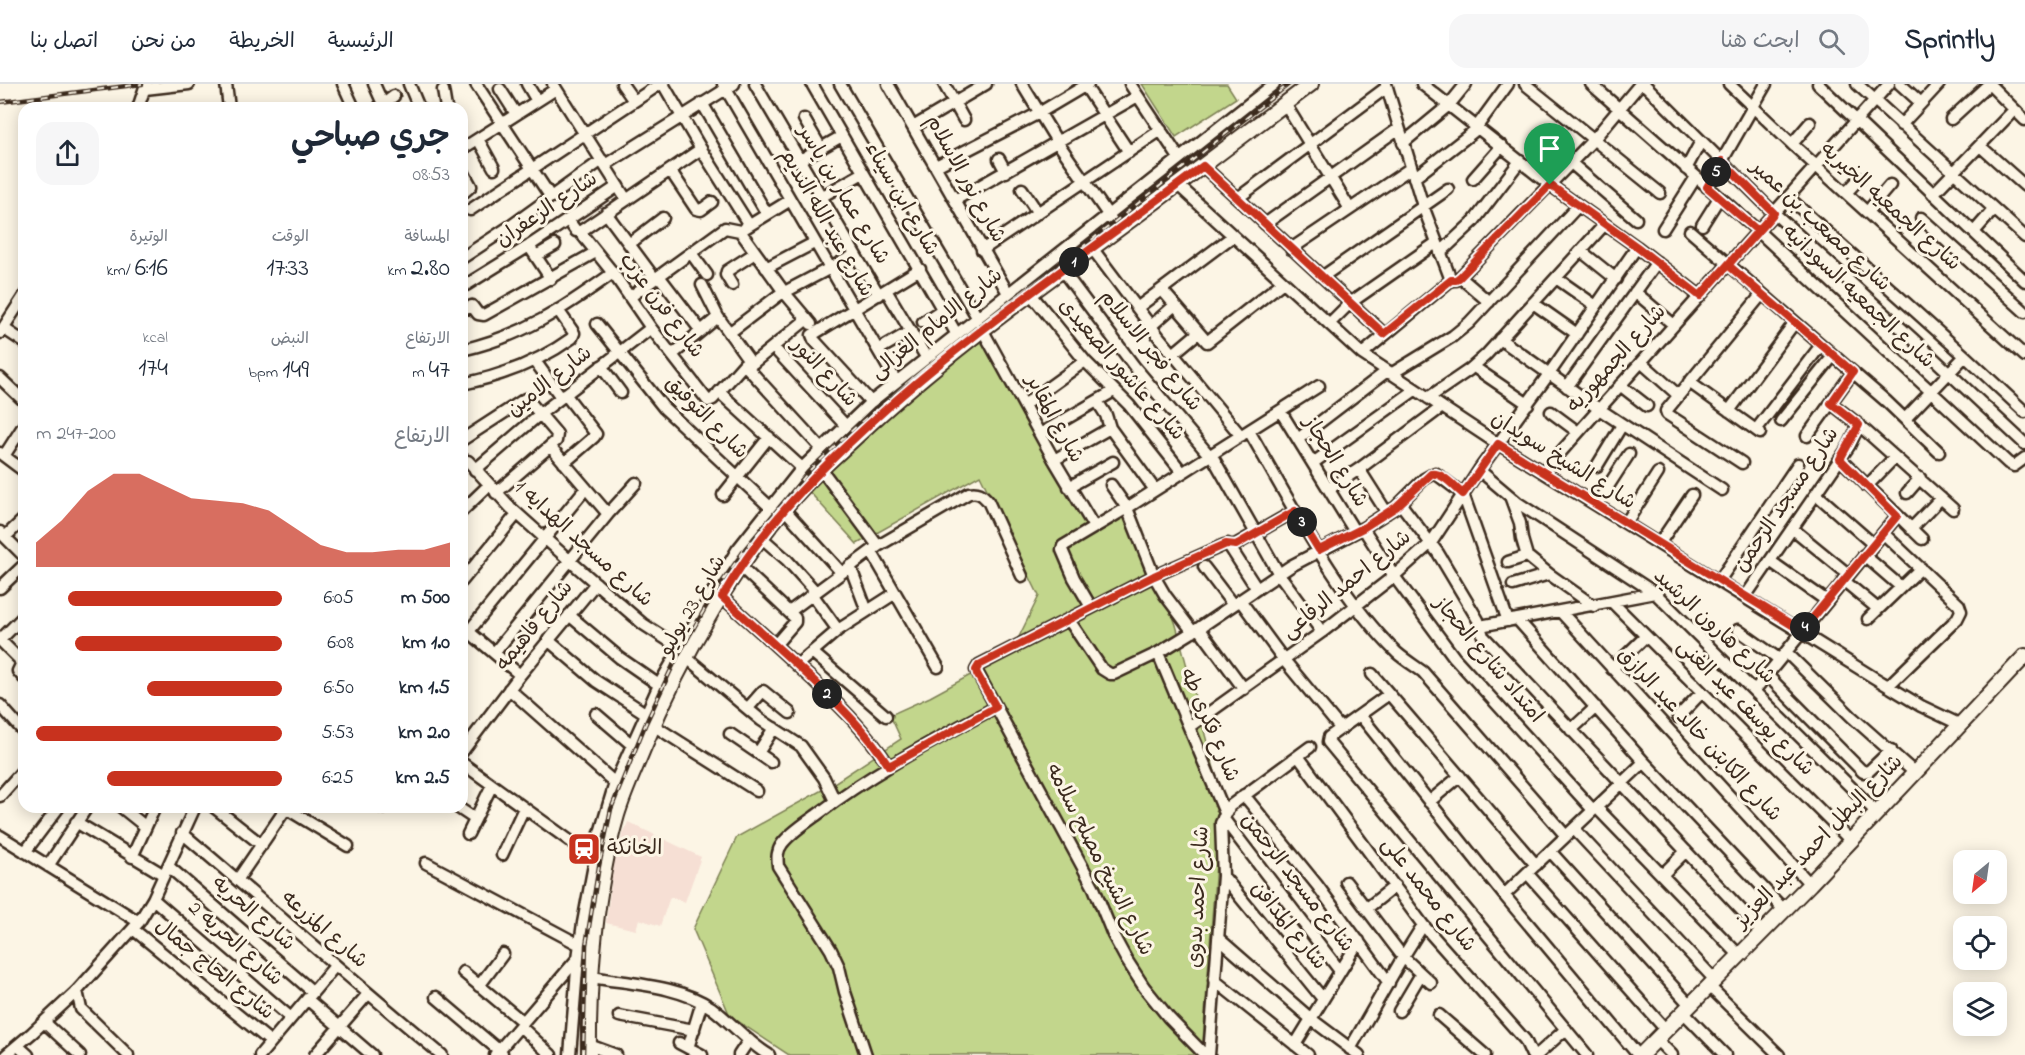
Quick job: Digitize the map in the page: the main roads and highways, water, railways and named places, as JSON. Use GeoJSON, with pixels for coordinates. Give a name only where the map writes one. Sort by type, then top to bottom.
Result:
{"type":"FeatureCollection","features":[{"type":"Feature","properties":{"kind":"railway"},"geometry":{"type":"LineString","coordinates":[[0,102],[142,84]]}},
{"type":"Feature","properties":{"kind":"railway"},"geometry":{"type":"LineString","coordinates":[[583,1055],[586,945],[611,809],[646,723],[677,657],[711,598],[745,549],[811,469],[860,423],[1289,84]]}},
{"type":"Feature","properties":{"kind":"place","name":"الخانكة"},"geometry":{"type":"Point","coordinates":[584,849]}}]}
